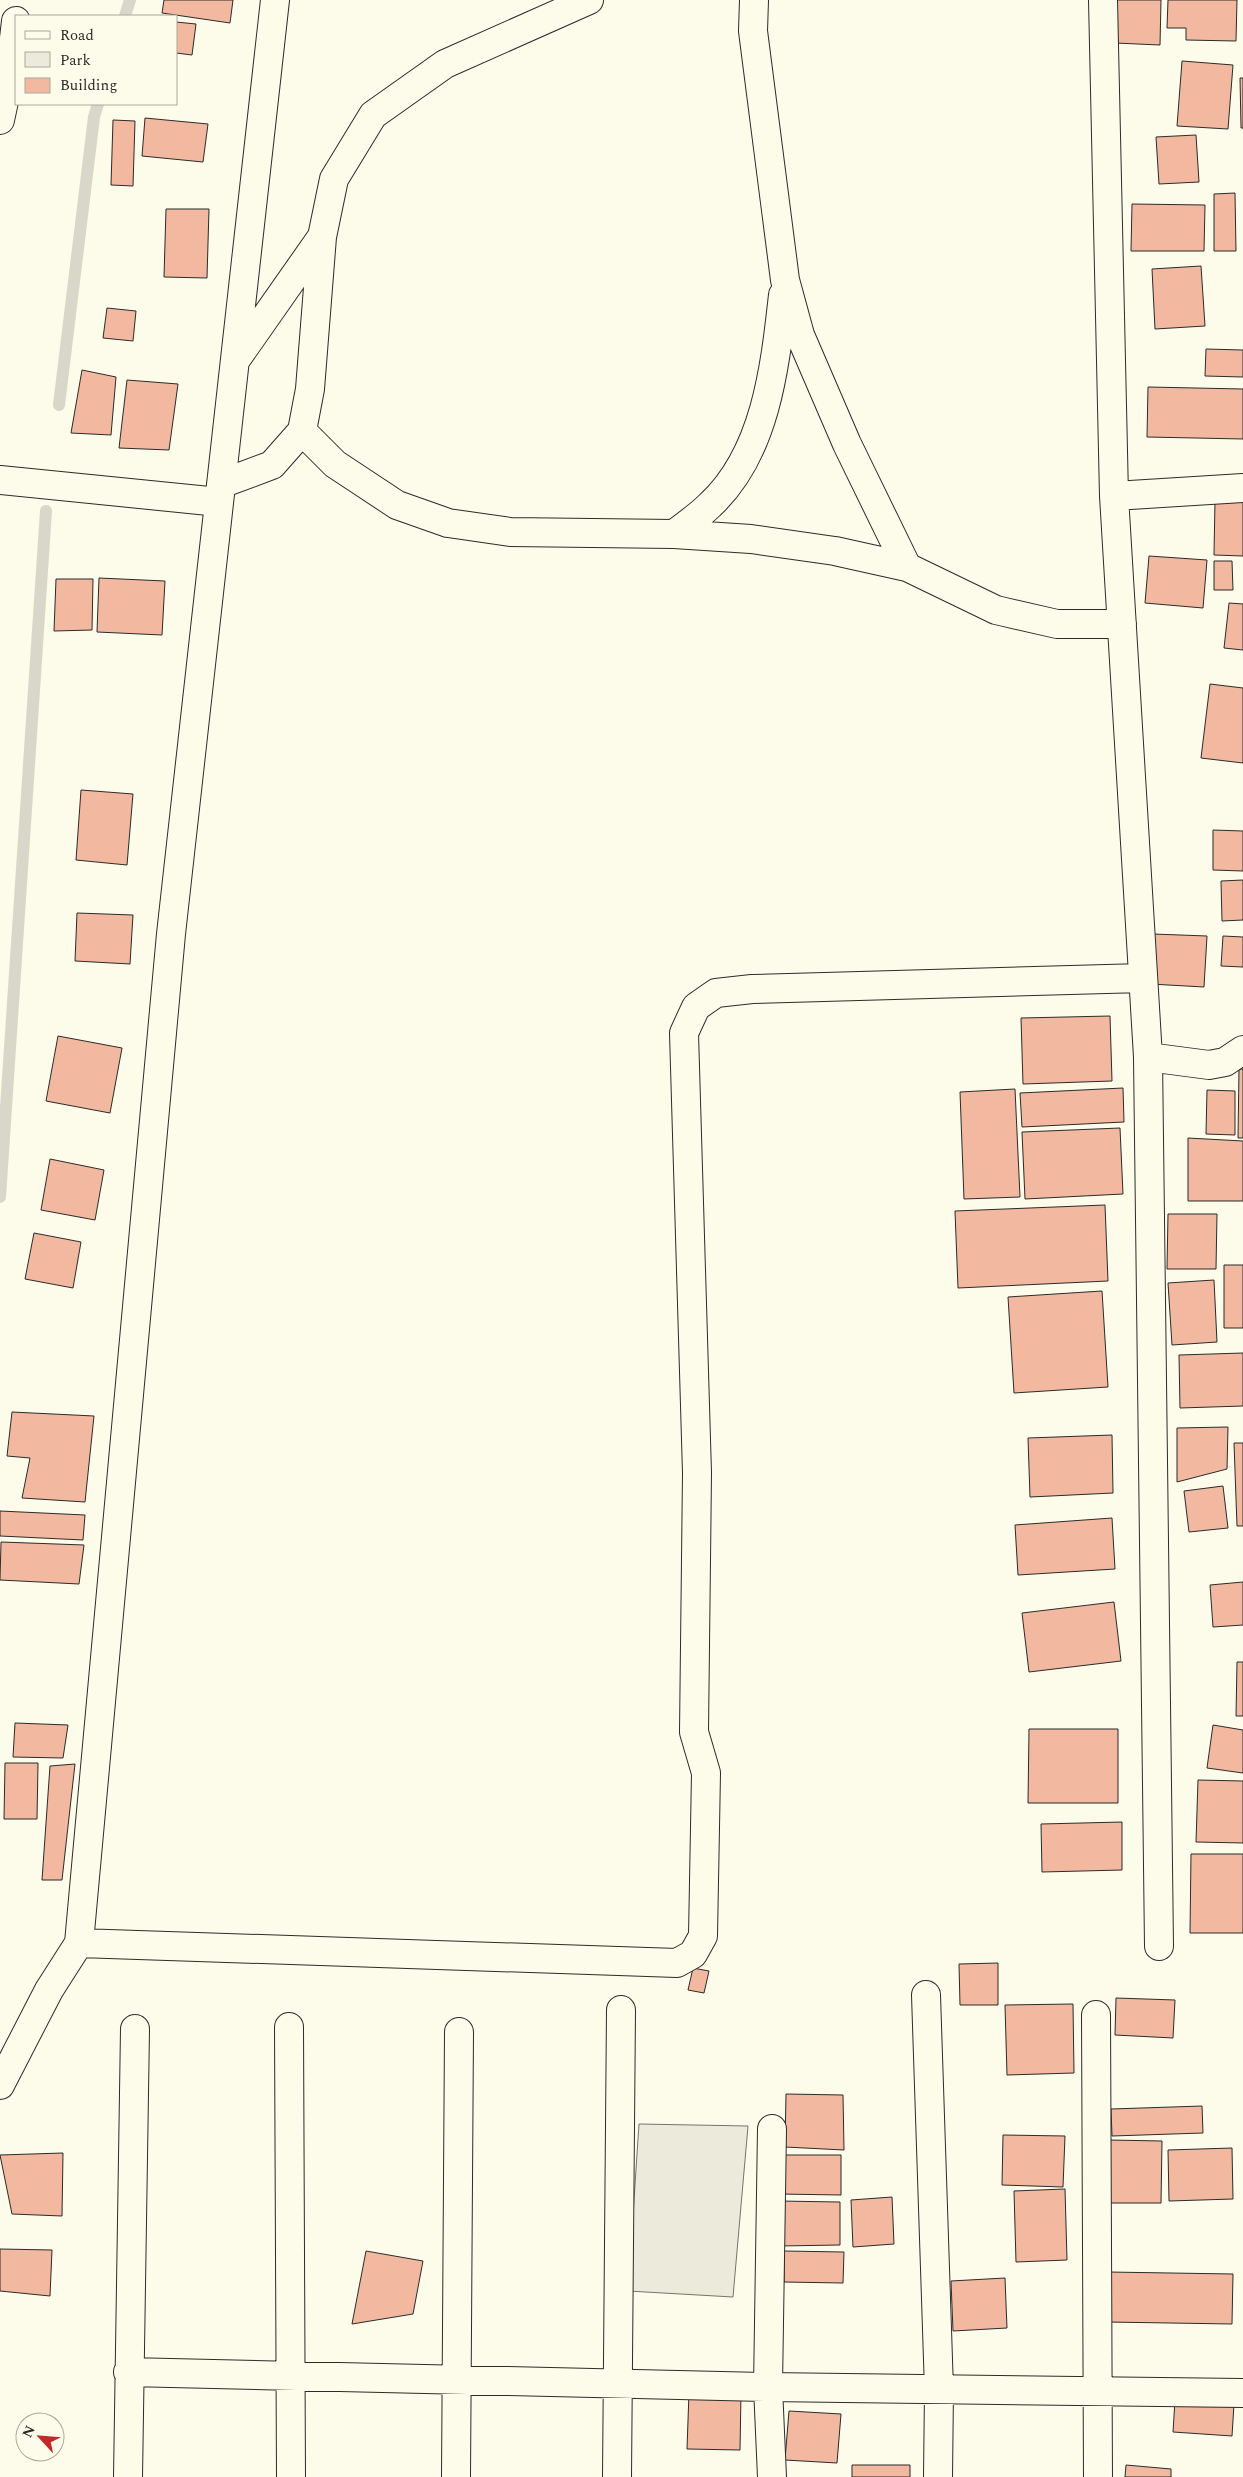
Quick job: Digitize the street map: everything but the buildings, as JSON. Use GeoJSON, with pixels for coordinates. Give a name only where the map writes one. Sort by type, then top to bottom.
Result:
{"type":"FeatureCollection","features":[{"type":"Feature","properties":{"kind":"street"},"geometry":{"type":"LineString","coordinates":[[18,15],[22,0]]}},
{"type":"Feature","properties":{"kind":"street"},"geometry":{"type":"LineString","coordinates":[[0,2085],[49,1990],[79,1943],[171,934],[276,0]]}},
{"type":"Feature","properties":{"kind":"street"},"geometry":{"type":"LineString","coordinates":[[0,480],[220,493],[272,465],[302,431],[310,389],[322,237],[334,179],[372,115],[445,64],[589,0]]}},
{"type":"Feature","properties":{"kind":"street"},"geometry":{"type":"LineString","coordinates":[[754,0],[753,31],[785,280],[800,335],[847,444],[907,567]]}},
{"type":"Feature","properties":{"kind":"street"},"geometry":{"type":"LineString","coordinates":[[1103,0],[1114,496],[1148,1057],[1160,1946]]}},
{"type":"Feature","properties":{"kind":"street"},"geometry":{"type":"LineString","coordinates":[[0,120],[10,73],[15,30]]}},
{"type":"Feature","properties":{"kind":"street"},"geometry":{"type":"LineString","coordinates":[[235,361],[322,237]]}},
{"type":"Feature","properties":{"kind":"street"},"geometry":{"type":"LineString","coordinates":[[674,534],[711,505],[738,470],[757,431],[774,368],[785,280]]}},
{"type":"Feature","properties":{"kind":"street"},"geometry":{"type":"LineString","coordinates":[[302,431],[335,464],[397,504],[448,523],[510,532],[674,534],[760,540],[835,551],[907,567],[996,610],[1057,624],[1122,624]]}},
{"type":"Feature","properties":{"kind":"street"},"geometry":{"type":"LineString","coordinates":[[1114,496],[1243,488]]}},
{"type":"Feature","properties":{"kind":"street"},"geometry":{"type":"LineString","coordinates":[[79,1943],[677,1963],[693,1954],[703,1936],[706,1773],[694,1732],[697,1473],[684,1033],[696,1006],[716,993],[752,989],[1143,978]]}},
{"type":"Feature","properties":{"kind":"street"},"geometry":{"type":"LineString","coordinates":[[1148,1057],[1209,1065],[1225,1062],[1243,1050]]}},
{"type":"Feature","properties":{"kind":"street"},"geometry":{"type":"LineString","coordinates":[[926,1996],[939,2390],[938,2477]]}},
{"type":"Feature","properties":{"kind":"street"},"geometry":{"type":"LineString","coordinates":[[616,2477],[621,2010]]}},
{"type":"Feature","properties":{"kind":"street"},"geometry":{"type":"LineString","coordinates":[[1096,2015],[1098,2477]]}},
{"type":"Feature","properties":{"kind":"street"},"geometry":{"type":"LineString","coordinates":[[289,2028],[291,2477]]}},
{"type":"Feature","properties":{"kind":"street"},"geometry":{"type":"LineString","coordinates":[[128,2477],[128,2372],[135,2029]]}},
{"type":"Feature","properties":{"kind":"street"},"geometry":{"type":"LineString","coordinates":[[456,2477],[458,2032]]}},
{"type":"Feature","properties":{"kind":"street"},"geometry":{"type":"LineString","coordinates":[[772,2129],[768,2387],[772,2477]]}},
{"type":"Feature","properties":{"kind":"street"},"geometry":{"type":"LineString","coordinates":[[128,2372],[456,2378],[768,2387],[1243,2393]]}},
{"type":"Feature","properties":{"kind":"green space"},"geometry":{"type":"Polygon","coordinates":[[[639,2124],[748,2126],[733,2297],[628,2291],[639,2124]]]}},
{"type":"Feature","properties":{"kind":"waterway"},"geometry":{"type":"LineString","coordinates":[[125,15],[130,0]]}},
{"type":"Feature","properties":{"kind":"waterway"},"geometry":{"type":"LineString","coordinates":[[59,405],[94,117],[98,105]]}},
{"type":"Feature","properties":{"kind":"waterway"},"geometry":{"type":"LineString","coordinates":[[0,1197],[46,511]]}}]}
